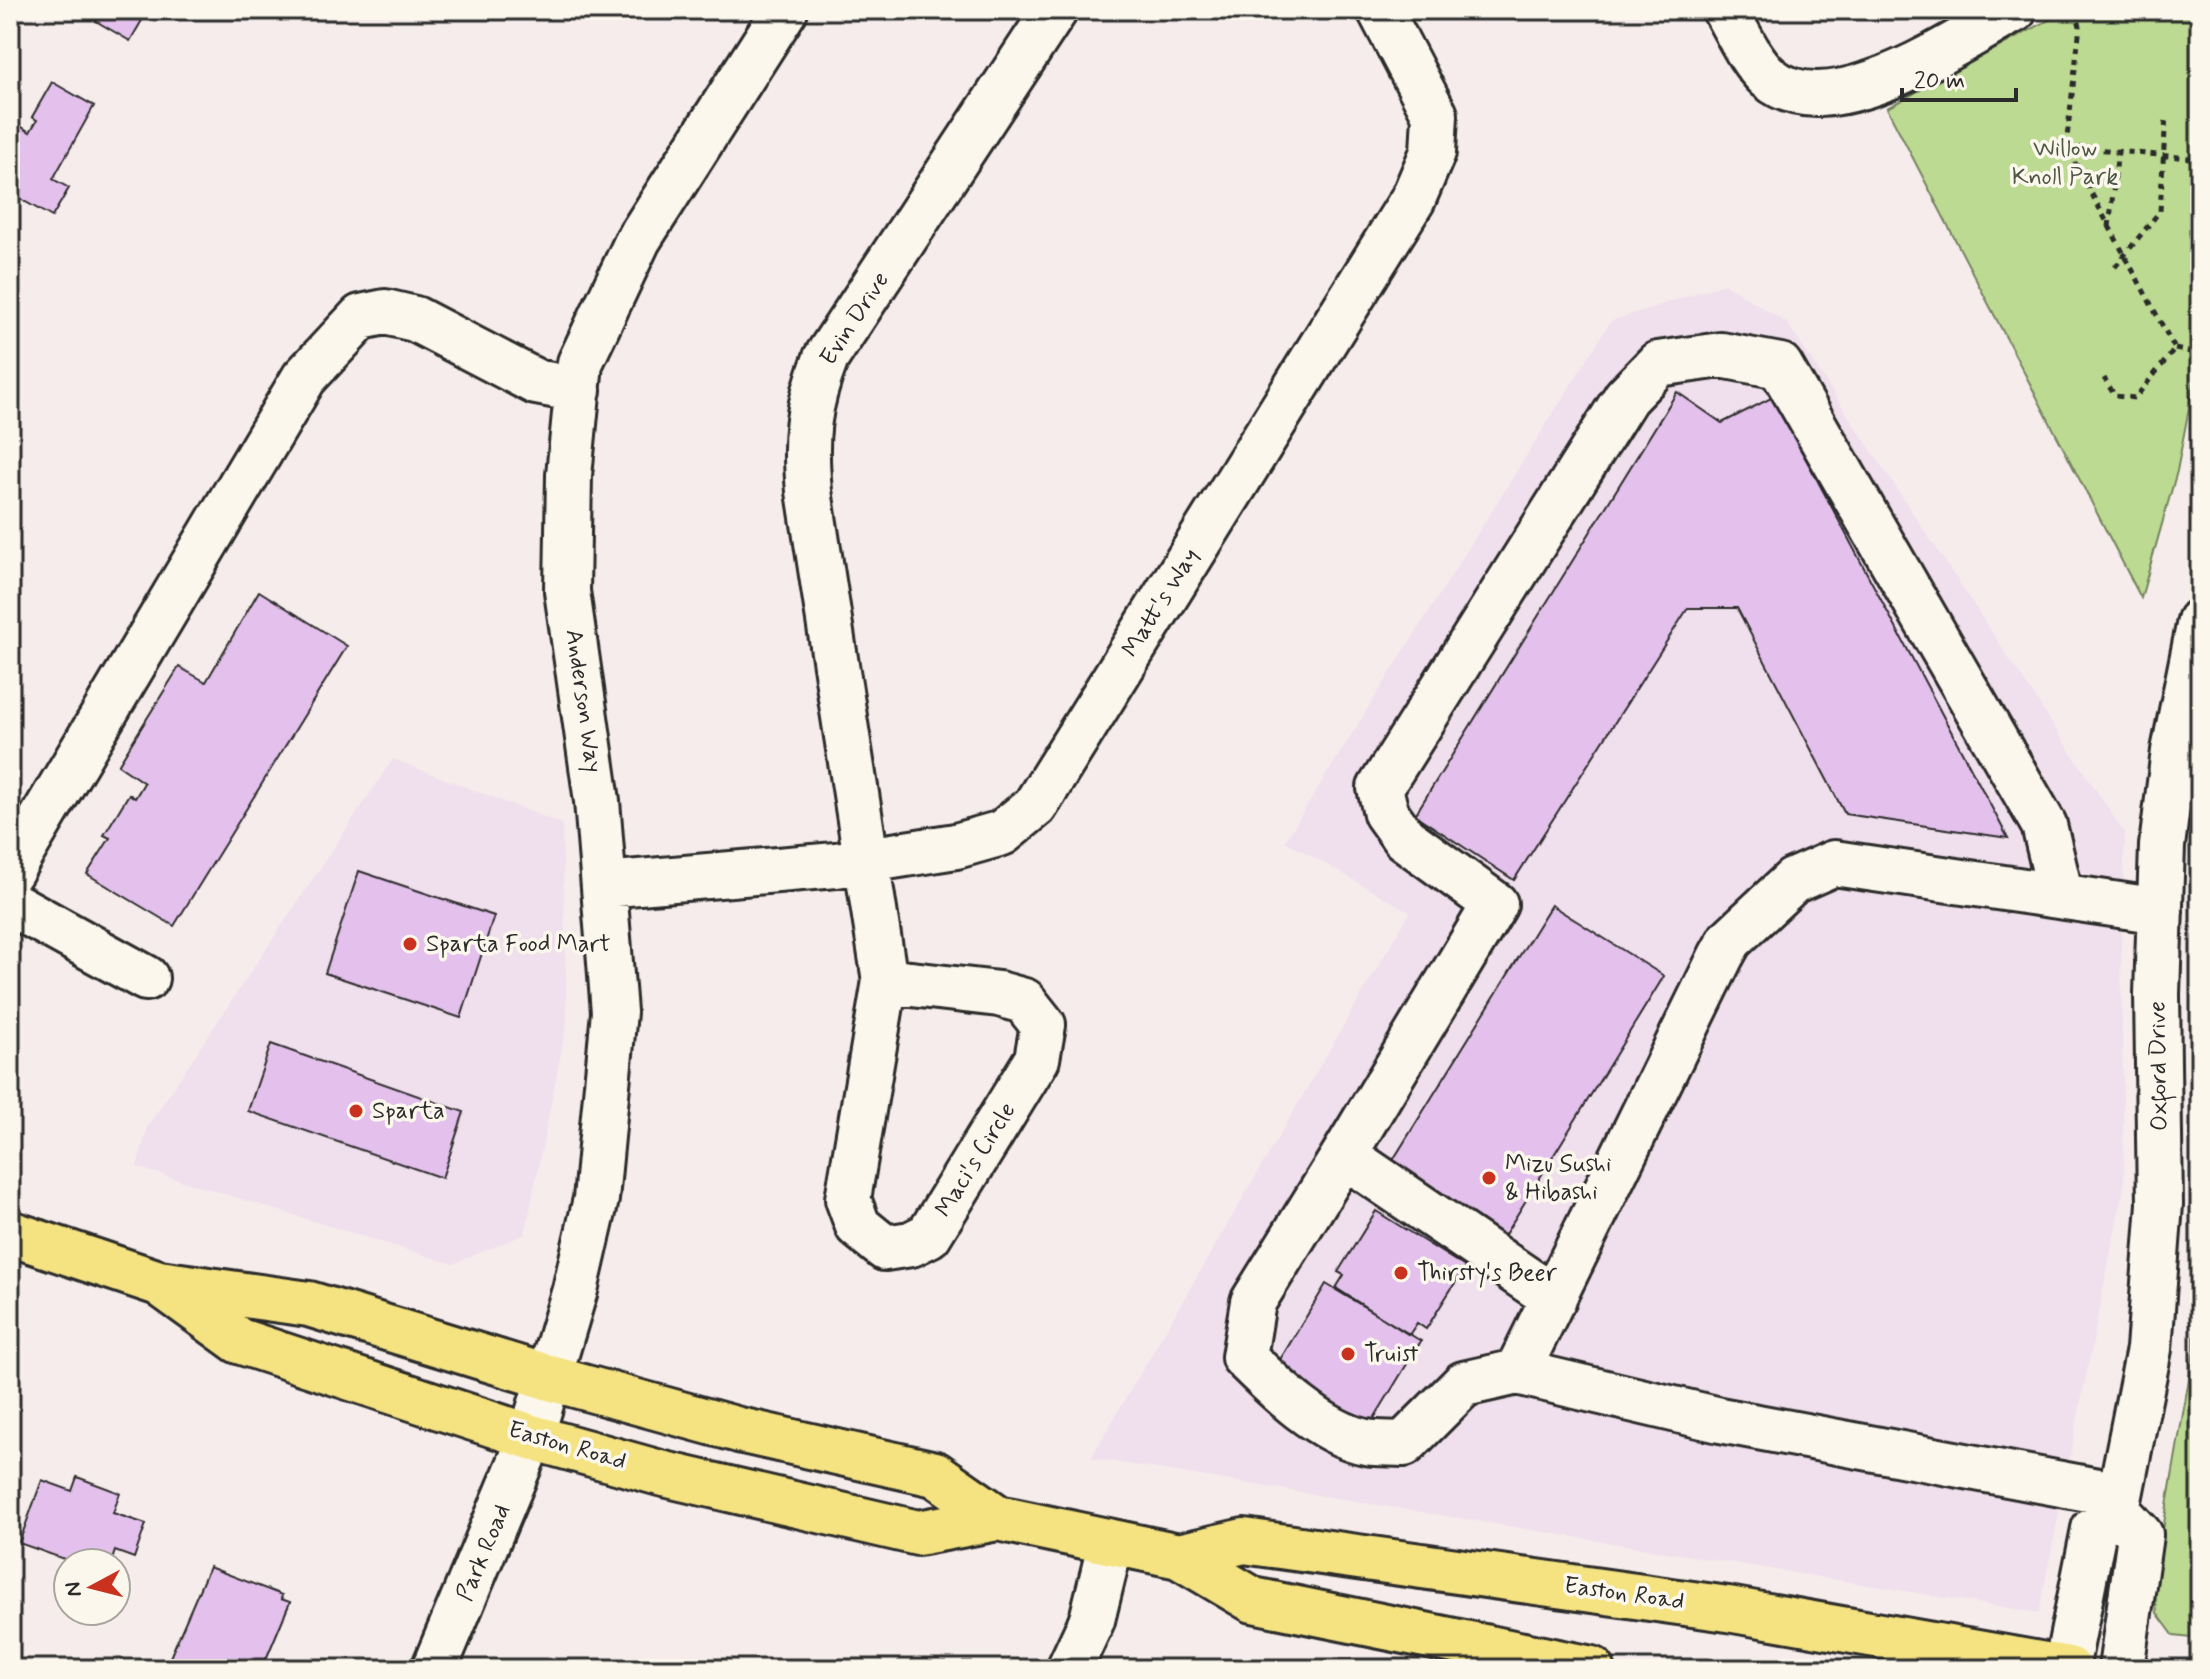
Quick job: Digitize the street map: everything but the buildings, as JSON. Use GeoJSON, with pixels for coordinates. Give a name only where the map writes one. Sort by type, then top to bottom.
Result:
{"type":"FeatureCollection","features":[{"type":"Feature","properties":{"kind":"highway","name":"Easton Road"},"geometry":{"type":"LineString","coordinates":[[10,1233],[159,1283],[309,1304],[550,1378],[739,1430],[935,1474],[998,1518]]}},
{"type":"Feature","properties":{"kind":"highway","name":"Easton Road"},"geometry":{"type":"LineString","coordinates":[[159,1283],[239,1341],[531,1437],[660,1473],[918,1533],[998,1518],[1179,1556],[1253,1600],[1592,1669]]}},
{"type":"Feature","properties":{"kind":"highway","name":"Easton Road"},"geometry":{"type":"LineString","coordinates":[[1179,1556],[1244,1541],[1728,1609],[2067,1669]]}},
{"type":"Feature","properties":{"kind":"street","name":"Anderson Way"},"geometry":{"type":"LineString","coordinates":[[531,1437],[550,1378],[596,1199],[614,1012],[597,801],[567,591],[569,475],[580,363],[638,240],[785,10]]}},
{"type":"Feature","properties":{"kind":"street","name":"Evin Drive"},"geometry":{"type":"LineString","coordinates":[[865,862],[809,491],[805,446],[810,400],[826,358],[1055,10]]}},
{"type":"Feature","properties":{"kind":"street","name":"Matt's Way"},"geometry":{"type":"LineString","coordinates":[[604,885],[865,862],[956,846],[1002,833],[1035,806],[1413,199],[1433,152],[1435,115],[1380,10]]}},
{"type":"Feature","properties":{"kind":"street"},"geometry":{"type":"LineString","coordinates":[[1725,10],[1770,78],[1798,91],[1837,94],[1871,84],[1930,56],[2014,10]]}},
{"type":"Feature","properties":{"kind":"street"},"geometry":{"type":"LineString","coordinates":[[10,872],[304,378],[361,317],[385,312],[415,319],[536,382],[578,390]]}},
{"type":"Feature","properties":{"kind":"street"},"geometry":{"type":"LineString","coordinates":[[2061,896],[2044,825],[1780,366],[1721,355],[1658,364],[1626,397],[1380,788],[1386,813],[1404,838],[1495,904],[1253,1302],[1244,1357],[1284,1397],[1364,1442],[1404,1444],[1464,1384],[1517,1372],[1720,1420],[2118,1502],[2140,1535],[2121,1669]]}},
{"type":"Feature","properties":{"kind":"street","name":"Oxford Drive"},"geometry":{"type":"LineString","coordinates":[[2067,1669],[2094,1529],[2118,1502],[2149,1349],[2160,1204],[2157,994],[2162,846],[2190,718],[2200,621]]}},
{"type":"Feature","properties":{"kind":"street","name":"Maci's Circle"},"geometry":{"type":"LineString","coordinates":[[865,862],[885,981],[848,1199],[858,1226],[885,1248],[911,1244],[929,1235],[1037,1059],[1043,1025],[1024,1001],[999,994],[885,981]]}},
{"type":"Feature","properties":{"kind":"street"},"geometry":{"type":"LineString","coordinates":[[1517,1372],[1725,948],[1793,881],[1834,863],[2160,911]]}},
{"type":"Feature","properties":{"kind":"street"},"geometry":{"type":"LineString","coordinates":[[10,903],[146,978]]}},
{"type":"Feature","properties":{"kind":"street"},"geometry":{"type":"LineString","coordinates":[[1344,1155],[1554,1298]]}},
{"type":"Feature","properties":{"kind":"street","name":"Park Road"},"geometry":{"type":"LineString","coordinates":[[434,1669],[531,1437]]}},
{"type":"Feature","properties":{"kind":"street"},"geometry":{"type":"LineString","coordinates":[[1069,1669],[1092,1620],[1111,1542]]}},
{"type":"Feature","properties":{"kind":"path"},"geometry":{"type":"LineString","coordinates":[[2075,10],[2080,26],[2066,146],[2175,349]]}},
{"type":"Feature","properties":{"kind":"path"},"geometry":{"type":"LineString","coordinates":[[2115,267],[2160,211],[2166,115]]}},
{"type":"Feature","properties":{"kind":"path"},"geometry":{"type":"LineString","coordinates":[[2031,143],[2200,159]]}},
{"type":"Feature","properties":{"kind":"path"},"geometry":{"type":"LineString","coordinates":[[2109,228],[2118,151]]}},
{"type":"Feature","properties":{"kind":"path"},"geometry":{"type":"LineString","coordinates":[[2175,349],[2195,353]]}},
{"type":"Feature","properties":{"kind":"path"},"geometry":{"type":"LineString","coordinates":[[2104,378],[2115,396],[2135,398],[2175,349]]}},
{"type":"Feature","properties":{"kind":"shaded area"},"geometry":{"type":"Polygon","coordinates":[[[1725,284],[1787,323],[2125,834],[2121,946],[2124,1185],[2039,1613],[1091,1458],[1410,912],[1285,841],[1611,321],[1725,284]]]}},
{"type":"Feature","properties":{"kind":"shaded area"},"geometry":{"type":"Polygon","coordinates":[[[393,759],[562,824],[567,1022],[525,1234],[453,1264],[137,1167],[148,1126],[393,759]]]}},
{"type":"Feature","properties":{"kind":"green space","name":"Willow Knoll Park"},"geometry":{"type":"Polygon","coordinates":[[[2067,10],[2200,10],[2200,350],[2177,471],[2141,598],[1887,108],[2067,10]]]}},
{"type":"Feature","properties":{"kind":"green space"},"geometry":{"type":"Polygon","coordinates":[[[2196,924],[2200,924],[2200,1639],[2174,1636],[2157,1613],[2154,1581],[2194,1350],[2196,924]]]}},
{"type":"Feature","properties":{"kind":"place","name":"Sparta Food Mart"},"geometry":{"type":"Point","coordinates":[410,944]}},
{"type":"Feature","properties":{"kind":"place","name":"Sparta"},"geometry":{"type":"Point","coordinates":[356,1111]}},
{"type":"Feature","properties":{"kind":"place","name":"Mizu Sushi & Hibashi"},"geometry":{"type":"Point","coordinates":[1489,1178]}},
{"type":"Feature","properties":{"kind":"place","name":"Thirsty's Beer"},"geometry":{"type":"Point","coordinates":[1401,1273]}},
{"type":"Feature","properties":{"kind":"place","name":"Truist"},"geometry":{"type":"Point","coordinates":[1348,1354]}}]}
